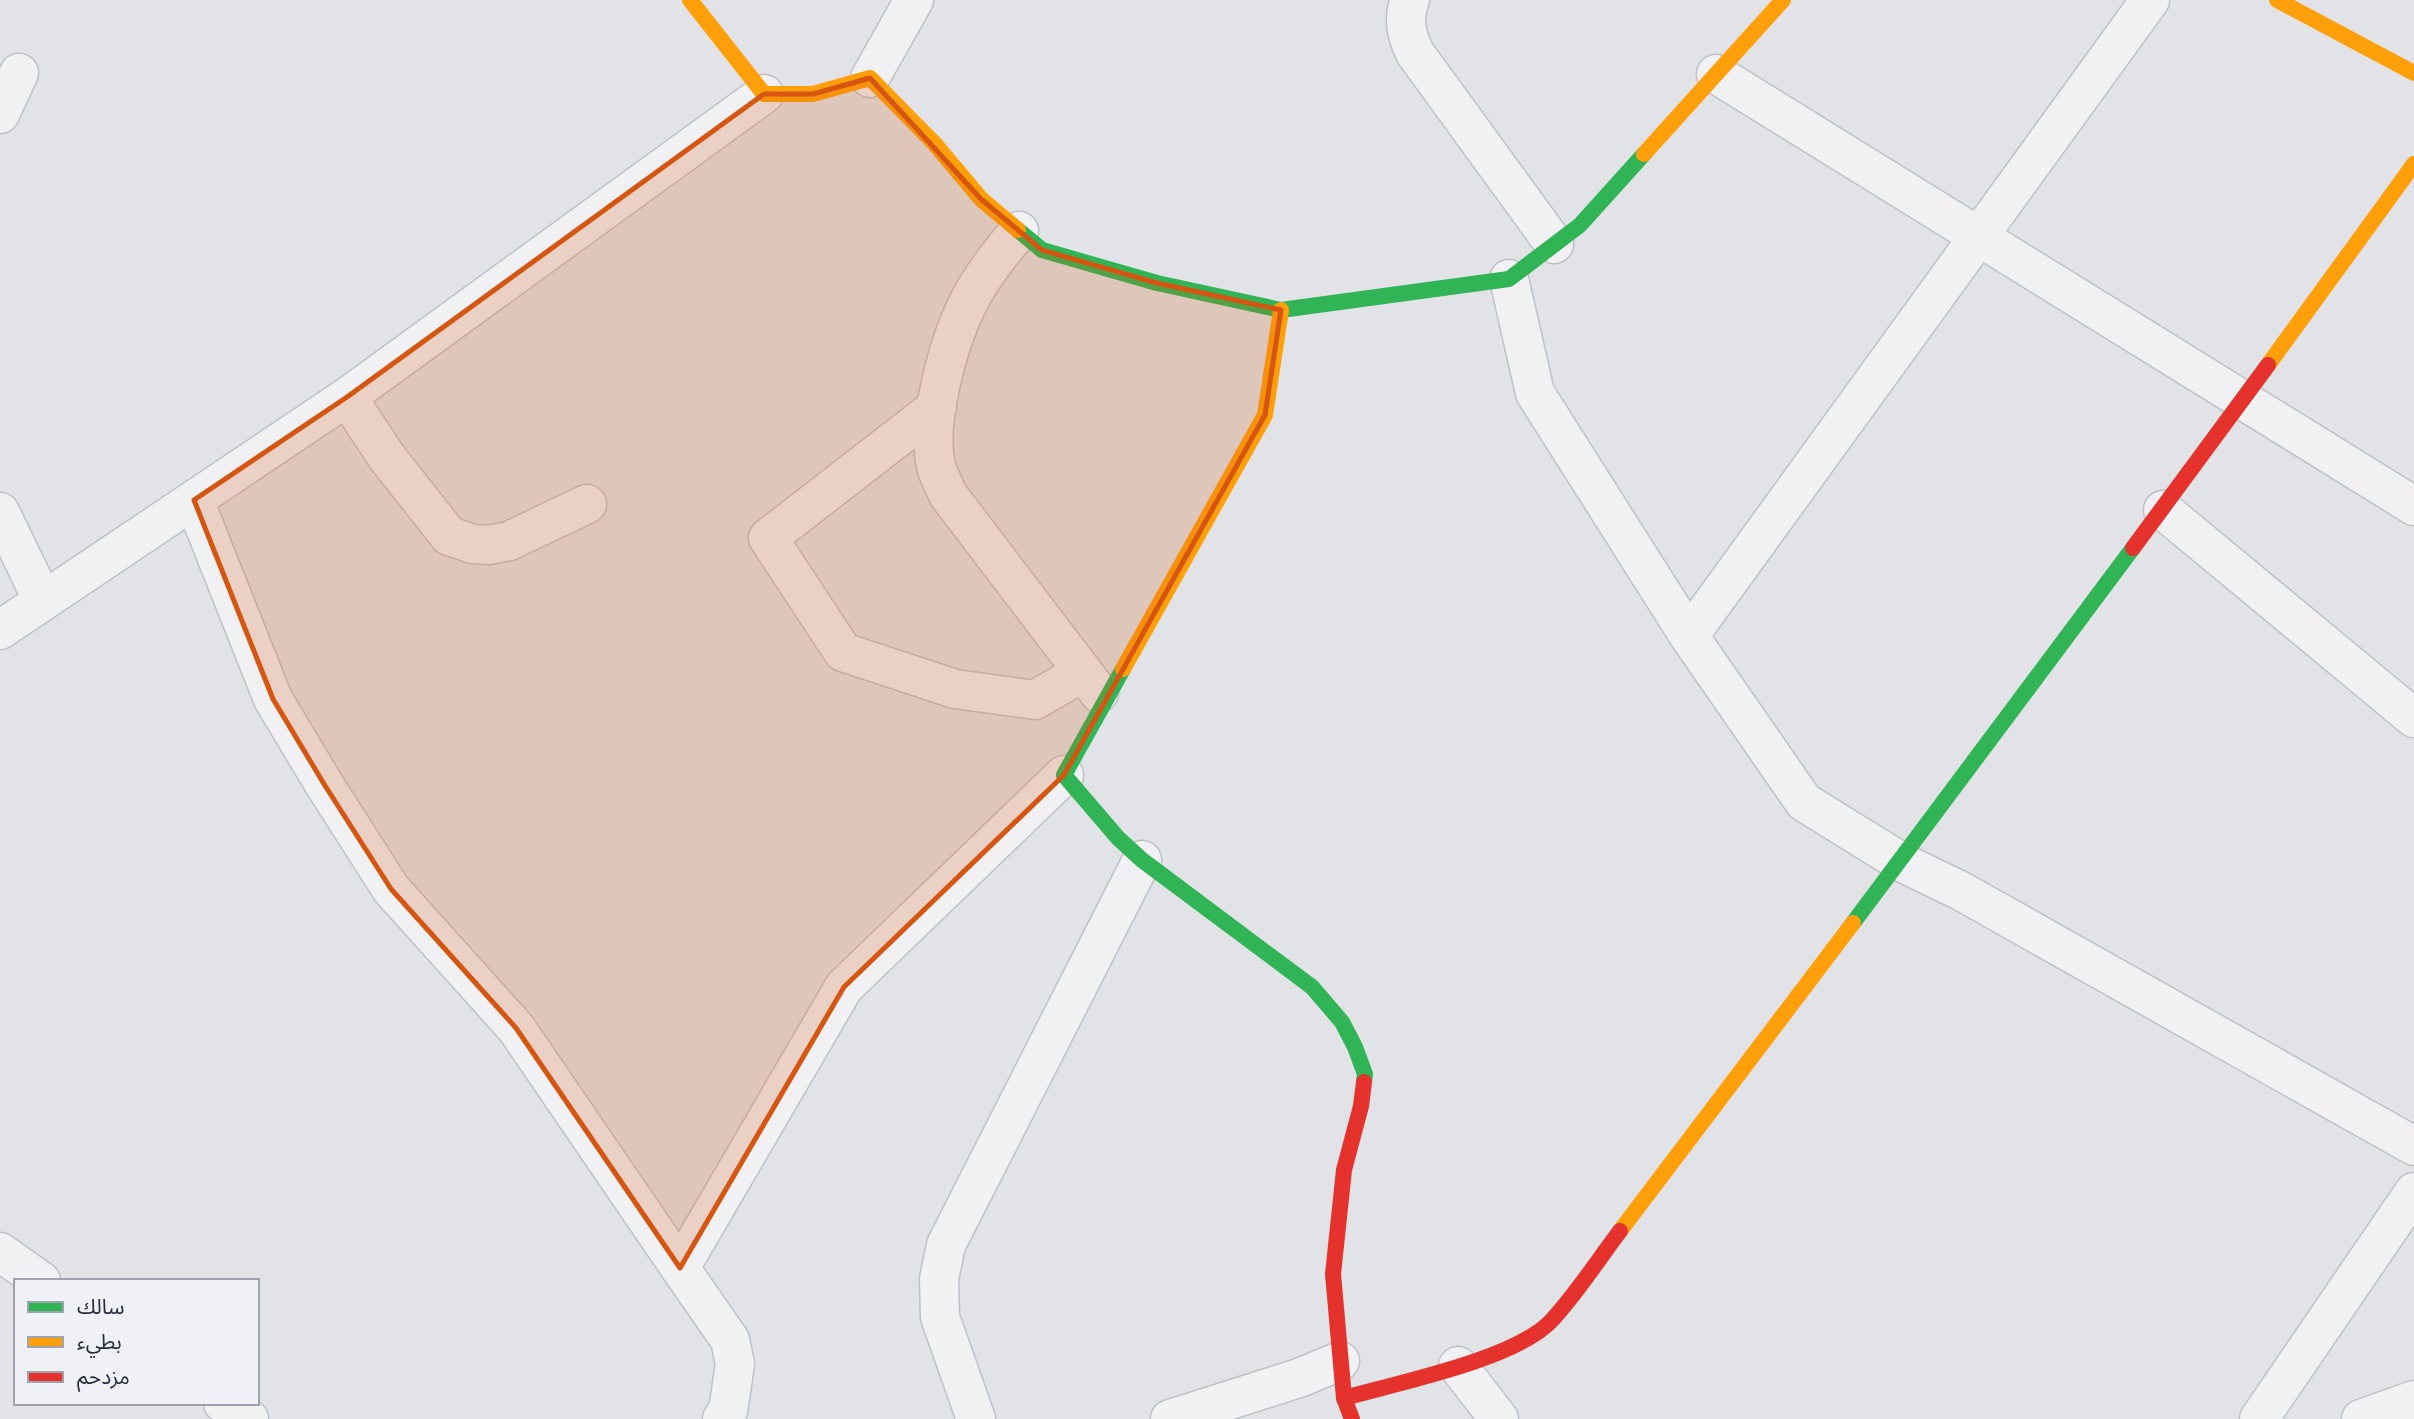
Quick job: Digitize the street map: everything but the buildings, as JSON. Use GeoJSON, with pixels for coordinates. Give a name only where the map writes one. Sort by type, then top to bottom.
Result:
{"type":"FeatureCollection","features":[{"type":"Feature","properties":{"kind":"street"},"geometry":{"type":"LineString","coordinates":[[690,0],[764,94]]}},
{"type":"Feature","properties":{"kind":"street"},"geometry":{"type":"LineString","coordinates":[[0,630],[347,397],[764,94],[813,94],[870,78],[914,0]]}},
{"type":"Feature","properties":{"kind":"street"},"geometry":{"type":"LineString","coordinates":[[1410,0],[1405,22],[1415,53],[1554,244]]}},
{"type":"Feature","properties":{"kind":"street"},"geometry":{"type":"LineString","coordinates":[[870,78],[934,144],[981,200],[1042,250],[1157,283],[1281,310],[1509,279],[1580,225],[1783,0]]}},
{"type":"Feature","properties":{"kind":"street"},"geometry":{"type":"LineString","coordinates":[[1689,636],[2150,0]]}},
{"type":"Feature","properties":{"kind":"street"},"geometry":{"type":"LineString","coordinates":[[2277,0],[2414,74]]}},
{"type":"Feature","properties":{"kind":"street"},"geometry":{"type":"LineString","coordinates":[[0,114],[6,71]]}},
{"type":"Feature","properties":{"kind":"street"},"geometry":{"type":"LineString","coordinates":[[1716,74],[2414,506]]}},
{"type":"Feature","properties":{"kind":"street"},"geometry":{"type":"LineString","coordinates":[[1344,1398],[1458,1366],[1517,1346],[1551,1322],[1901,862],[2244,400],[2414,164]]}},
{"type":"Feature","properties":{"kind":"street"},"geometry":{"type":"LineString","coordinates":[[1019,231],[990,268],[967,306],[949,354],[937,407],[934,451],[936,466],[949,496],[1094,687]]}},
{"type":"Feature","properties":{"kind":"street"},"geometry":{"type":"LineString","coordinates":[[1509,279],[1535,393],[1689,636],[1804,802],[1901,862],[1961,891],[2414,1146]]}},
{"type":"Feature","properties":{"kind":"street"},"geometry":{"type":"LineString","coordinates":[[680,1268],[844,987],[1064,775],[1094,687],[1265,415],[1281,310]]}},
{"type":"Feature","properties":{"kind":"street"},"geometry":{"type":"LineString","coordinates":[[347,397],[386,456],[449,536],[472,544],[488,545],[509,541],[587,504]]}},
{"type":"Feature","properties":{"kind":"street"},"geometry":{"type":"LineString","coordinates":[[937,407],[768,538],[843,652],[955,689],[1035,699],[1094,687]]}},
{"type":"Feature","properties":{"kind":"street"},"geometry":{"type":"LineString","coordinates":[[194,500],[273,699],[391,889],[516,1028],[730,1340],[735,1364],[728,1411],[722,1419]]}},
{"type":"Feature","properties":{"kind":"street"},"geometry":{"type":"LineString","coordinates":[[2163,510],[2414,718]]}},
{"type":"Feature","properties":{"kind":"street"},"geometry":{"type":"LineString","coordinates":[[0,512],[43,601]]}},
{"type":"Feature","properties":{"kind":"street"},"geometry":{"type":"LineString","coordinates":[[1064,775],[1118,838],[1142,860],[1312,987],[1342,1022],[1355,1047],[1365,1074],[1361,1106],[1344,1170],[1333,1274],[1344,1398],[1352,1419]]}},
{"type":"Feature","properties":{"kind":"street"},"geometry":{"type":"LineString","coordinates":[[976,1419],[940,1317],[939,1279],[946,1245],[1142,860]]}},
{"type":"Feature","properties":{"kind":"street"},"geometry":{"type":"LineString","coordinates":[[2259,1419],[2414,1192]]}},
{"type":"Feature","properties":{"kind":"street"},"geometry":{"type":"LineString","coordinates":[[0,1252],[38,1279]]}},
{"type":"Feature","properties":{"kind":"street"},"geometry":{"type":"LineString","coordinates":[[1170,1419],[1299,1378],[1340,1361]]}},
{"type":"Feature","properties":{"kind":"street"},"geometry":{"type":"LineString","coordinates":[[1458,1366],[1499,1419]]}},
{"type":"Feature","properties":{"kind":"street"},"geometry":{"type":"LineString","coordinates":[[2361,1419],[2414,1400]]}},
{"type":"Feature","properties":{"kind":"street"},"geometry":{"type":"LineString","coordinates":[[226,1405],[249,1419]]}},
{"type":"Feature","properties":{"kind":"highlighted area"},"geometry":{"type":"Polygon","coordinates":[[[870,78],[981,199],[1042,250],[1157,283],[1281,310],[1265,415],[1064,775],[844,987],[680,1268],[516,1028],[391,889],[324,784],[273,699],[194,500],[347,397],[764,94],[813,94],[870,78]]]}},
{"type":"Feature","properties":{"kind":"traffic: fast"},"geometry":{"type":"LineString","coordinates":[[1018,230],[1042,250],[1157,283],[1281,310],[1509,279],[1580,225],[1644,154]]}},
{"type":"Feature","properties":{"kind":"traffic: fast"},"geometry":{"type":"LineString","coordinates":[[1853,923],[2133,548]]}},
{"type":"Feature","properties":{"kind":"traffic: fast"},"geometry":{"type":"LineString","coordinates":[[1123,669],[1064,775],[1118,838],[1142,860],[1312,987],[1342,1022],[1365,1074],[1364,1082]]}},
{"type":"Feature","properties":{"kind":"traffic: slow"},"geometry":{"type":"LineString","coordinates":[[690,0],[764,94],[813,94],[870,78],[934,143],[981,199],[1018,230]]}},
{"type":"Feature","properties":{"kind":"traffic: slow"},"geometry":{"type":"LineString","coordinates":[[1644,154],[1783,0]]}},
{"type":"Feature","properties":{"kind":"traffic: slow"},"geometry":{"type":"LineString","coordinates":[[2277,0],[2414,73]]}},
{"type":"Feature","properties":{"kind":"traffic: slow"},"geometry":{"type":"LineString","coordinates":[[2268,365],[2414,164]]}},
{"type":"Feature","properties":{"kind":"traffic: slow"},"geometry":{"type":"LineString","coordinates":[[1123,669],[1265,415],[1281,310]]}},
{"type":"Feature","properties":{"kind":"traffic: slow"},"geometry":{"type":"LineString","coordinates":[[1620,1231],[1853,923]]}},
{"type":"Feature","properties":{"kind":"traffic: jam"},"geometry":{"type":"LineString","coordinates":[[2133,548],[2268,365]]}},
{"type":"Feature","properties":{"kind":"traffic: jam"},"geometry":{"type":"LineString","coordinates":[[1352,1419],[1344,1398],[1333,1274],[1344,1170],[1361,1106],[1364,1082]]}},
{"type":"Feature","properties":{"kind":"traffic: jam"},"geometry":{"type":"LineString","coordinates":[[1344,1398],[1485,1358],[1535,1334],[1561,1310],[1620,1231]]}}]}
